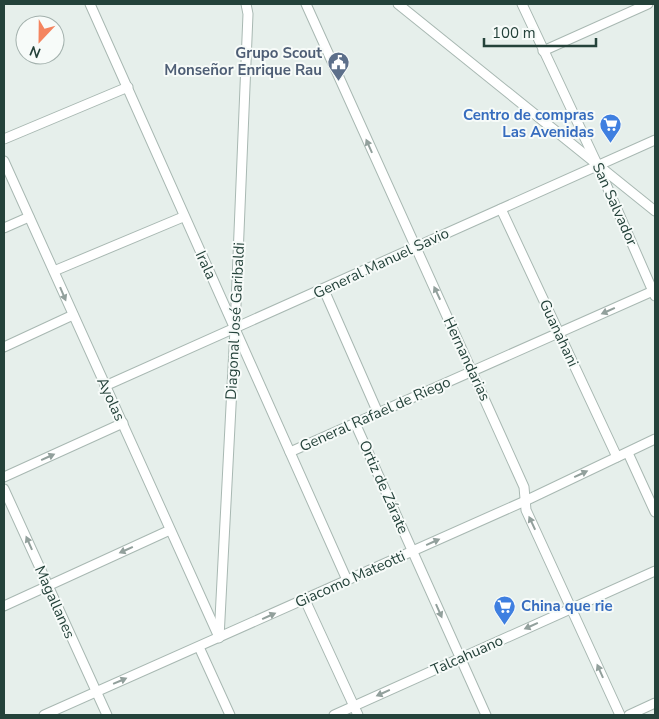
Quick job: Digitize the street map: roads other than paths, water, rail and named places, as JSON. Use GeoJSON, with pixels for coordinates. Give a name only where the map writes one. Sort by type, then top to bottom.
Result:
{"type":"FeatureCollection","features":[{"type":"Feature","properties":{"kind":"street","name":"Irala"},"geometry":{"type":"LineString","coordinates":[[90,4],[347,580]]}},
{"type":"Feature","properties":{"kind":"street","name":"Diagonal José Garibaldi"},"geometry":{"type":"LineString","coordinates":[[219,638],[235,329],[248,14],[246,4]]}},
{"type":"Feature","properties":{"kind":"street","name":"Hernandarias"},"geometry":{"type":"LineString","coordinates":[[306,4],[473,371],[524,487],[526,510],[620,715]]}},
{"type":"Feature","properties":{"kind":"street"},"geometry":{"type":"LineString","coordinates":[[398,4],[655,211]]}},
{"type":"Feature","properties":{"kind":"street","name":"San Salvador"},"geometry":{"type":"LineString","coordinates":[[522,4],[598,166],[654,294]]}},
{"type":"Feature","properties":{"kind":"street"},"geometry":{"type":"LineString","coordinates":[[543,51],[648,4]]}},
{"type":"Feature","properties":{"kind":"street"},"geometry":{"type":"LineString","coordinates":[[4,139],[128,88]]}},
{"type":"Feature","properties":{"kind":"street","name":"General Manuel Savio"},"geometry":{"type":"LineString","coordinates":[[106,386],[324,290],[415,246],[655,140]]}},
{"type":"Feature","properties":{"kind":"street","name":"Ayolas"},"geometry":{"type":"LineString","coordinates":[[4,160],[219,638]]}},
{"type":"Feature","properties":{"kind":"street","name":"Guanahani"},"geometry":{"type":"LineString","coordinates":[[501,209],[617,457]]}},
{"type":"Feature","properties":{"kind":"street"},"geometry":{"type":"LineString","coordinates":[[4,228],[29,217]]}},
{"type":"Feature","properties":{"kind":"street"},"geometry":{"type":"LineString","coordinates":[[54,271],[184,217]]}},
{"type":"Feature","properties":{"kind":"street"},"geometry":{"type":"LineString","coordinates":[[324,290],[378,413]]}},
{"type":"Feature","properties":{"kind":"street","name":"General Rafael de Riego"},"geometry":{"type":"LineString","coordinates":[[290,452],[560,333],[654,294]]}},
{"type":"Feature","properties":{"kind":"street"},"geometry":{"type":"LineString","coordinates":[[4,347],[73,315]]}},
{"type":"Feature","properties":{"kind":"street"},"geometry":{"type":"LineString","coordinates":[[4,476],[123,423]]}},
{"type":"Feature","properties":{"kind":"street","name":"Ortiz de Zárate"},"geometry":{"type":"LineString","coordinates":[[355,423],[486,715]]}},
{"type":"Feature","properties":{"kind":"street","name":"Giacomo Mateotti"},"geometry":{"type":"LineString","coordinates":[[44,715],[525,501],[655,440]]}},
{"type":"Feature","properties":{"kind":"street"},"geometry":{"type":"LineString","coordinates":[[628,453],[655,512]]}},
{"type":"Feature","properties":{"kind":"street","name":"Magallanes"},"geometry":{"type":"LineString","coordinates":[[4,489],[107,715]]}},
{"type":"Feature","properties":{"kind":"street"},"geometry":{"type":"LineString","coordinates":[[4,606],[170,530]]}},
{"type":"Feature","properties":{"kind":"street","name":"Talcahuano"},"geometry":{"type":"LineString","coordinates":[[334,715],[655,570]]}},
{"type":"Feature","properties":{"kind":"street"},"geometry":{"type":"LineString","coordinates":[[305,600],[358,715]]}},
{"type":"Feature","properties":{"kind":"street"},"geometry":{"type":"LineString","coordinates":[[199,647],[230,715]]}},
{"type":"Feature","properties":{"kind":"street"},"geometry":{"type":"LineString","coordinates":[[629,715],[655,703]]}},
{"type":"Feature","properties":{"kind":"place","name":"Grupo Scout Monseñor Enrique Rau"},"geometry":{"type":"Point","coordinates":[338,81]}},
{"type":"Feature","properties":{"kind":"place","name":"Centro de compras Las Avenidas"},"geometry":{"type":"Point","coordinates":[610,143]}},
{"type":"Feature","properties":{"kind":"place","name":"China que rie"},"geometry":{"type":"Point","coordinates":[505,625]}}]}
